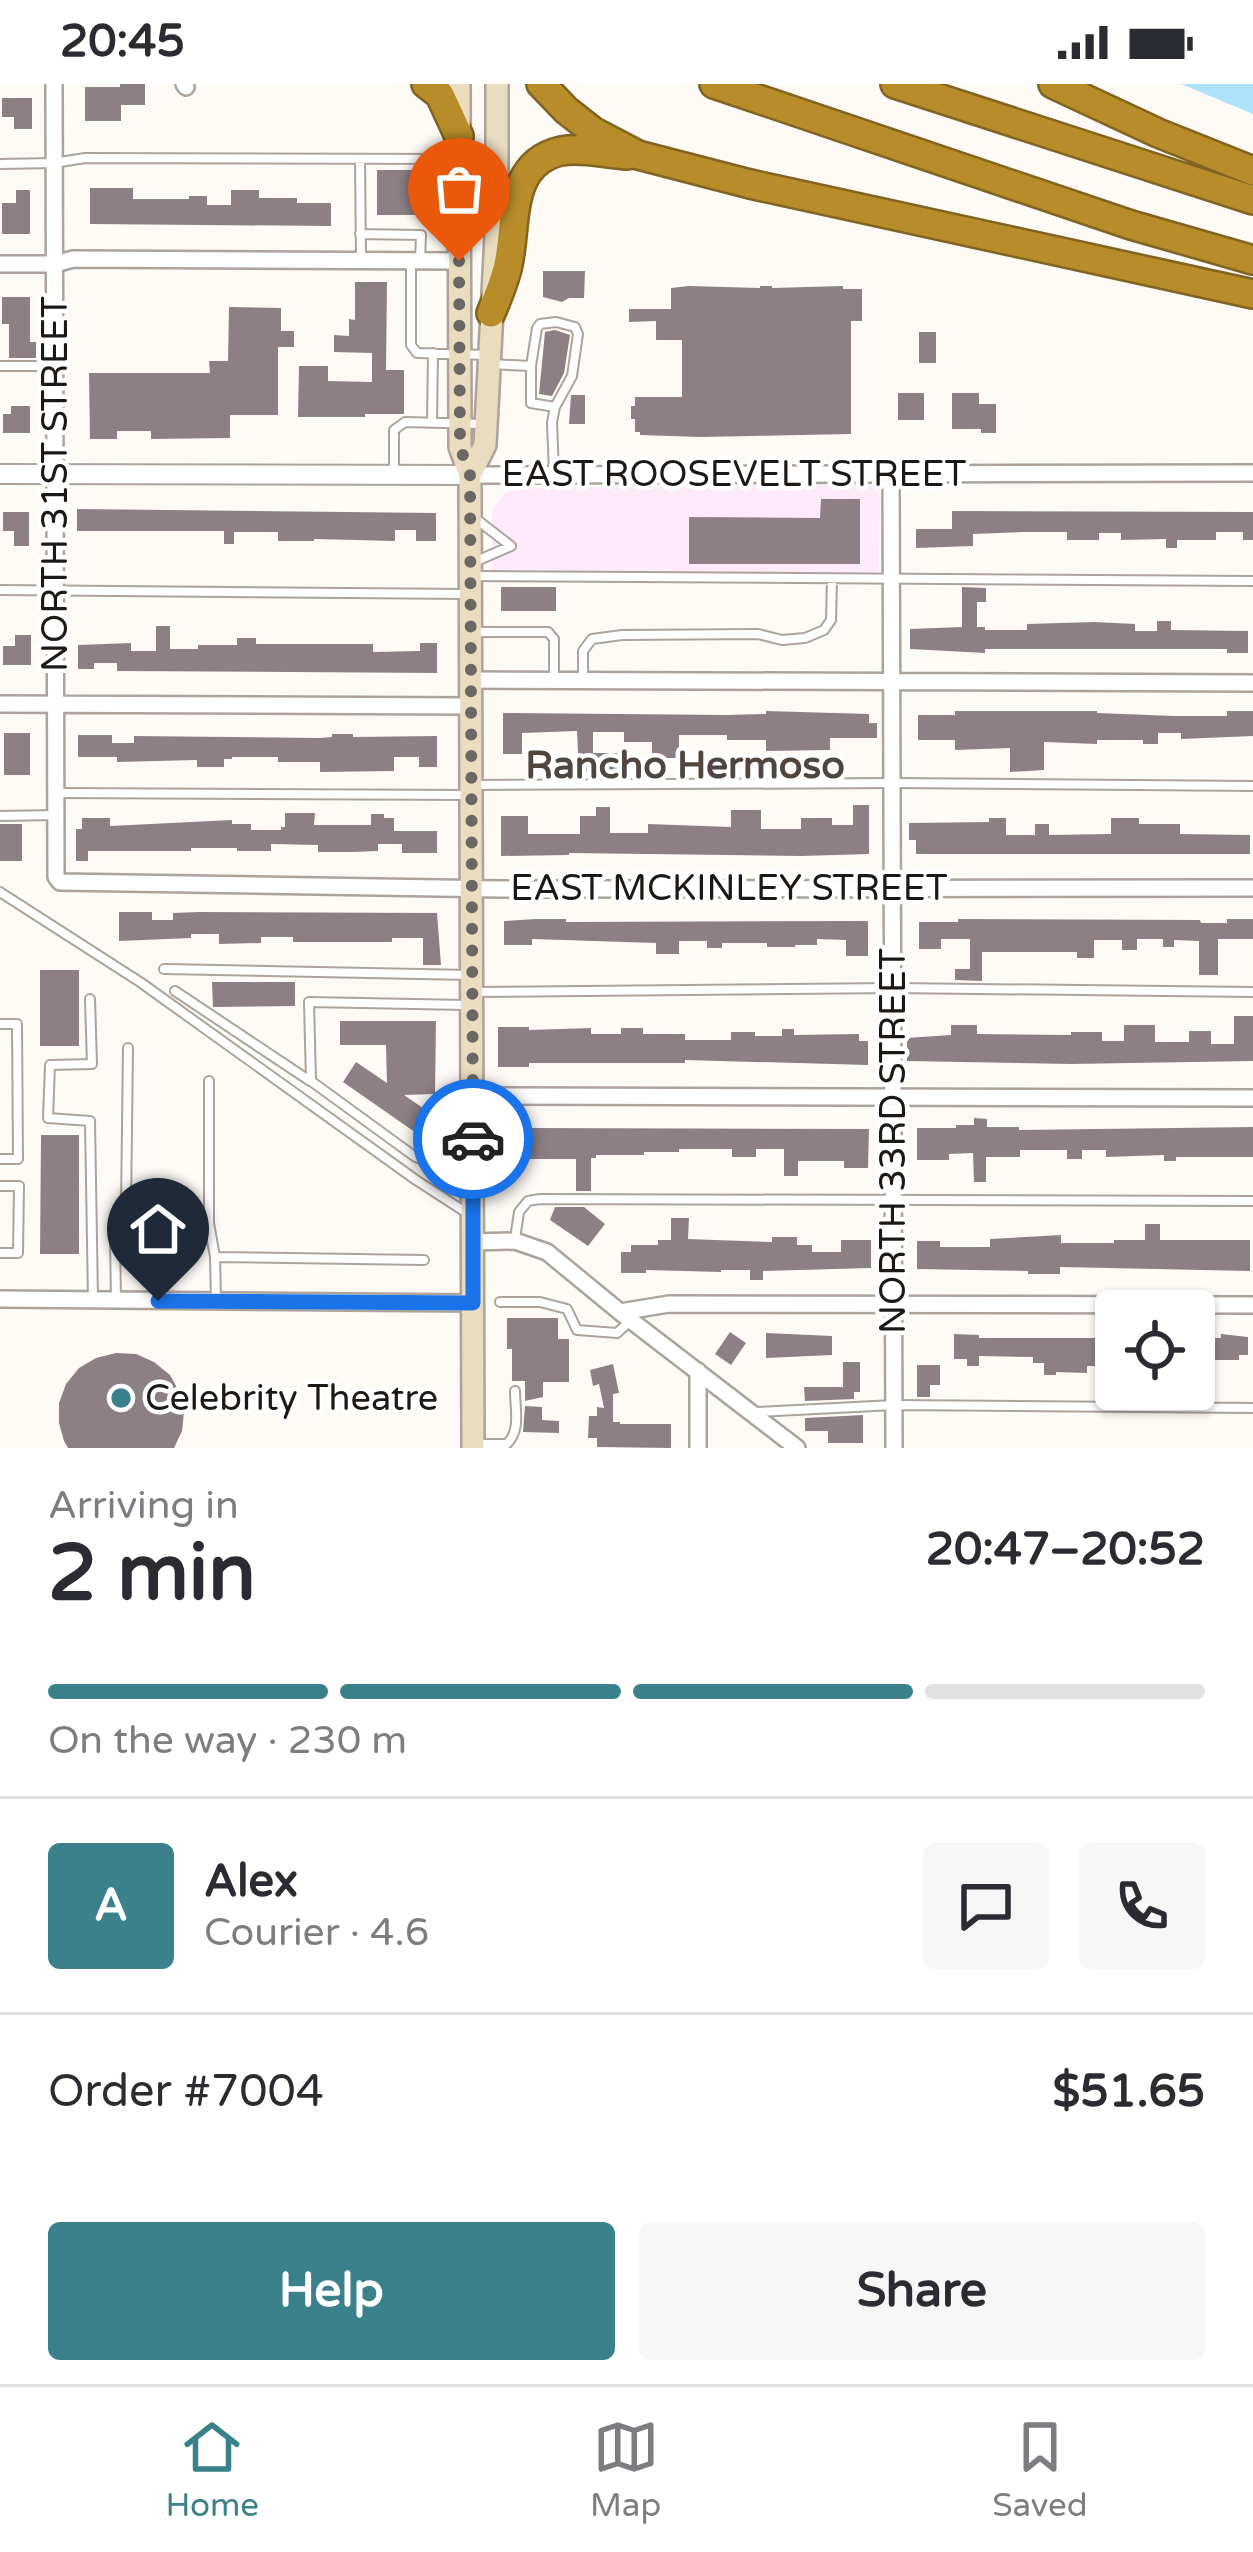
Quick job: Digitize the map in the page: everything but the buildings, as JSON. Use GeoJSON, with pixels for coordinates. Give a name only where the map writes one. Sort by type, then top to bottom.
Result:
{"type":"FeatureCollection","features":[{"type":"Feature","properties":{"kind":"highway"},"geometry":{"type":"LineString","coordinates":[[426,84],[440,94],[459,148]]}},
{"type":"Feature","properties":{"kind":"highway"},"geometry":{"type":"LineString","coordinates":[[541,84],[580,121],[638,155]]}},
{"type":"Feature","properties":{"kind":"highway"},"geometry":{"type":"LineString","coordinates":[[714,84],[1253,260]]}},
{"type":"Feature","properties":{"kind":"highway"},"geometry":{"type":"LineString","coordinates":[[895,84],[1253,200]]}},
{"type":"Feature","properties":{"kind":"highway"},"geometry":{"type":"LineString","coordinates":[[1053,84],[1253,171]]}},
{"type":"Feature","properties":{"kind":"highway"},"geometry":{"type":"LineString","coordinates":[[491,313],[507,268],[516,196],[533,164],[573,150],[638,155],[750,184],[1253,293]]}},
{"type":"Feature","properties":{"kind":"main road"},"geometry":{"type":"LineString","coordinates":[[459,84],[460,447],[470,475],[473,1446]]}},
{"type":"Feature","properties":{"kind":"main road"},"geometry":{"type":"LineString","coordinates":[[470,475],[484,445],[497,217],[496,84]]}},
{"type":"Feature","properties":{"kind":"street","name":"NORTH 31ST STREET"},"geometry":{"type":"LineString","coordinates":[[54,84],[56,877],[60,882]]}},
{"type":"Feature","properties":{"kind":"street"},"geometry":{"type":"LineString","coordinates":[[0,264],[55,264],[73,259],[459,261]]}},
{"type":"Feature","properties":{"kind":"street","name":"NORTH 33RD STREET"},"geometry":{"type":"LineString","coordinates":[[891,473],[894,1448]]}},
{"type":"Feature","properties":{"kind":"street","name":"EAST ROOSEVELT STREET"},"geometry":{"type":"LineString","coordinates":[[0,474],[1253,473]]}},
{"type":"Feature","properties":{"kind":"street"},"geometry":{"type":"LineString","coordinates":[[470,680],[1253,683]]}},
{"type":"Feature","properties":{"kind":"street"},"geometry":{"type":"LineString","coordinates":[[0,704],[470,706]]}},
{"type":"Feature","properties":{"kind":"street","name":"EAST MCKINLEY STREET"},"geometry":{"type":"LineString","coordinates":[[60,882],[1253,888]]}},
{"type":"Feature","properties":{"kind":"street"},"geometry":{"type":"LineString","coordinates":[[472,1096],[1253,1098]]}},
{"type":"Feature","properties":{"kind":"street"},"geometry":{"type":"LineString","coordinates":[[474,1242],[515,1241],[547,1252],[797,1448]]}},
{"type":"Feature","properties":{"kind":"street"},"geometry":{"type":"LineString","coordinates":[[0,1299],[473,1303]]}},
{"type":"Feature","properties":{"kind":"street"},"geometry":{"type":"LineString","coordinates":[[625,1317],[669,1304],[1253,1305]]}},
{"type":"Feature","properties":{"kind":"street"},"geometry":{"type":"LineString","coordinates":[[698,1371],[698,1448]]}},
{"type":"Feature","properties":{"kind":"lane"},"geometry":{"type":"LineString","coordinates":[[0,164],[55,164],[86,158],[360,159],[459,148]]}},
{"type":"Feature","properties":{"kind":"lane"},"geometry":{"type":"LineString","coordinates":[[360,159],[361,260]]}},
{"type":"Feature","properties":{"kind":"lane"},"geometry":{"type":"LineString","coordinates":[[360,234],[421,235],[411,345],[417,353],[459,354],[531,366]]}},
{"type":"Feature","properties":{"kind":"lane"},"geometry":{"type":"LineString","coordinates":[[554,474],[552,422],[555,406],[572,376],[578,334],[575,327],[556,322],[537,328],[531,366],[531,403],[555,406]]}},
{"type":"Feature","properties":{"kind":"lane"},"geometry":{"type":"LineString","coordinates":[[432,421],[433,353]]}},
{"type":"Feature","properties":{"kind":"lane"},"geometry":{"type":"LineString","coordinates":[[0,366],[56,366]]}},
{"type":"Feature","properties":{"kind":"lane"},"geometry":{"type":"LineString","coordinates":[[394,475],[394,430],[405,422],[485,424]]}},
{"type":"Feature","properties":{"kind":"lane"},"geometry":{"type":"LineString","coordinates":[[470,515],[511,546],[470,578]]}},
{"type":"Feature","properties":{"kind":"lane"},"geometry":{"type":"LineString","coordinates":[[0,590],[470,578],[1253,581]]}},
{"type":"Feature","properties":{"kind":"lane"},"geometry":{"type":"LineString","coordinates":[[583,680],[583,651],[592,639],[758,634],[782,640],[805,638],[824,630],[831,620],[832,580]]}},
{"type":"Feature","properties":{"kind":"lane"},"geometry":{"type":"LineString","coordinates":[[470,632],[548,632],[554,639],[554,680]]}},
{"type":"Feature","properties":{"kind":"lane"},"geometry":{"type":"LineString","coordinates":[[57,794],[893,783],[1253,786]]}},
{"type":"Feature","properties":{"kind":"lane"},"geometry":{"type":"LineString","coordinates":[[0,816],[57,815]]}},
{"type":"Feature","properties":{"kind":"lane"},"geometry":{"type":"LineString","coordinates":[[0,892],[140,982],[474,1217]]}},
{"type":"Feature","properties":{"kind":"lane"},"geometry":{"type":"LineString","coordinates":[[164,969],[472,991],[1253,992]]}},
{"type":"Feature","properties":{"kind":"lane"},"geometry":{"type":"LineString","coordinates":[[175,991],[414,1156],[425,1161],[473,1160]]}},
{"type":"Feature","properties":{"kind":"lane"},"geometry":{"type":"LineString","coordinates":[[311,1082],[309,1002],[434,1005],[472,991]]}},
{"type":"Feature","properties":{"kind":"lane"},"geometry":{"type":"LineString","coordinates":[[90,999],[92,1064],[50,1065],[48,1118],[90,1120],[92,1302]]}},
{"type":"Feature","properties":{"kind":"lane"},"geometry":{"type":"LineString","coordinates":[[0,1024],[16,1024],[18,1159],[0,1159]]}},
{"type":"Feature","properties":{"kind":"lane"},"geometry":{"type":"LineString","coordinates":[[116,1301],[116,1238],[126,1208],[128,1048]]}},
{"type":"Feature","properties":{"kind":"lane"},"geometry":{"type":"LineString","coordinates":[[209,1081],[209,1222],[216,1301]]}},
{"type":"Feature","properties":{"kind":"lane"},"geometry":{"type":"LineString","coordinates":[[0,1186],[19,1186],[18,1253],[0,1253]]}},
{"type":"Feature","properties":{"kind":"lane"},"geometry":{"type":"LineString","coordinates":[[515,1241],[519,1212],[528,1201],[541,1199],[1253,1201]]}},
{"type":"Feature","properties":{"kind":"lane"},"geometry":{"type":"LineString","coordinates":[[215,1257],[424,1259]]}},
{"type":"Feature","properties":{"kind":"lane"},"geometry":{"type":"LineString","coordinates":[[500,1302],[540,1302],[567,1309],[578,1330],[617,1333],[625,1317]]}},
{"type":"Feature","properties":{"kind":"lane"},"geometry":{"type":"LineString","coordinates":[[473,1446],[507,1444],[513,1439],[515,1391]]}},
{"type":"Feature","properties":{"kind":"lane"},"geometry":{"type":"LineString","coordinates":[[753,1412],[895,1405],[1253,1408]]}},
{"type":"Feature","properties":{"kind":"shaded area"},"geometry":{"type":"Polygon","coordinates":[[[880,483],[879,574],[492,571],[492,509],[510,488],[880,483]]]}},
{"type":"Feature","properties":{"kind":"water"},"geometry":{"type":"Polygon","coordinates":[[[1181,84],[1253,84],[1253,114],[1181,84]]]}},
{"type":"Feature","properties":{"kind":"way so far"},"geometry":{"type":"LineString","coordinates":[[459,261],[460,447],[470,475],[473,1139]]}},
{"type":"Feature","properties":{"kind":"place","name":"Celebrity Theatre"},"geometry":{"type":"Point","coordinates":[121,1398]}},
{"type":"Feature","properties":{"kind":"district","name":"Rancho Hermoso"},"geometry":{"type":"Point","coordinates":[685,765]}},
{"type":"Feature","properties":{"kind":"route"},"geometry":{"type":"LineString","coordinates":[[158,1301],[473,1303],[473,1139]]}}]}
